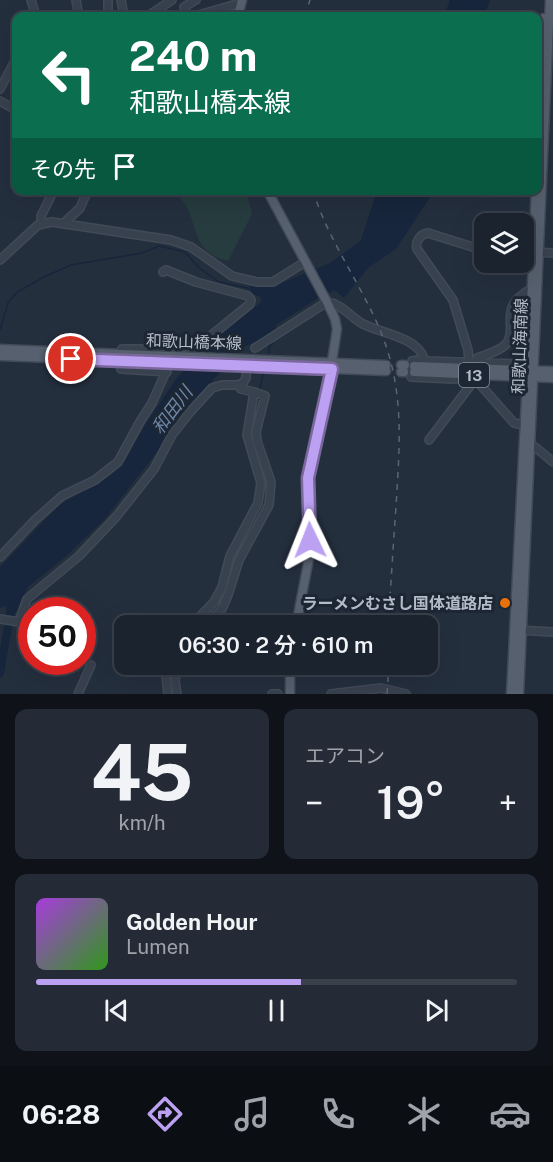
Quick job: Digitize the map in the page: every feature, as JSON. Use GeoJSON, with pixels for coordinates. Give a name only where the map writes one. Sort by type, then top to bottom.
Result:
{"type":"FeatureCollection","features":[{"type":"Feature","properties":{"kind":"main road","name":"和歌山海南線"},"geometry":{"type":"LineString","coordinates":[[542,109],[548,39],[545,0]]}},
{"type":"Feature","properties":{"kind":"main road","name":"和歌山海南線"},"geometry":{"type":"LineString","coordinates":[[542,146],[550,0]]}},
{"type":"Feature","properties":{"kind":"main road"},"geometry":{"type":"LineString","coordinates":[[270,195],[337,324],[332,366],[308,478],[310,553],[298,615]]}},
{"type":"Feature","properties":{"kind":"main road","name":"和歌山海南線"},"geometry":{"type":"LineString","coordinates":[[536,195],[536,252]]}},
{"type":"Feature","properties":{"kind":"main road","name":"和歌山海南線"},"geometry":{"type":"LineString","coordinates":[[519,694],[519,630],[539,195]]}},
{"type":"Feature","properties":{"kind":"main road","name":"和歌山橋本線"},"geometry":{"type":"LineString","coordinates":[[0,349],[119,357],[386,368]]}},
{"type":"Feature","properties":{"kind":"main road","name":"和歌山橋本線"},"geometry":{"type":"LineString","coordinates":[[0,356],[119,357]]}},
{"type":"Feature","properties":{"kind":"main road","name":"13"},"geometry":{"type":"LineString","coordinates":[[407,369],[531,374],[553,378]]}},
{"type":"Feature","properties":{"kind":"main road","name":"13"},"geometry":{"type":"LineString","coordinates":[[531,374],[553,371]]}},
{"type":"Feature","properties":{"kind":"main road","name":"和歌山海南線"},"geometry":{"type":"LineString","coordinates":[[511,694],[519,630]]}},
{"type":"Feature","properties":{"kind":"main road"},"geometry":{"type":"LineString","coordinates":[[290,694],[291,675]]}},
{"type":"Feature","properties":{"kind":"street"},"geometry":{"type":"LineString","coordinates":[[154,12],[172,0]]}},
{"type":"Feature","properties":{"kind":"street"},"geometry":{"type":"LineString","coordinates":[[186,12],[184,7],[196,0]]}},
{"type":"Feature","properties":{"kind":"street"},"geometry":{"type":"LineString","coordinates":[[209,12],[242,2]]}},
{"type":"Feature","properties":{"kind":"street"},"geometry":{"type":"LineString","coordinates":[[0,89],[12,66]]}},
{"type":"Feature","properties":{"kind":"street"},"geometry":{"type":"LineString","coordinates":[[42,224],[42,216],[52,195]]}},
{"type":"Feature","properties":{"kind":"street"},"geometry":{"type":"LineString","coordinates":[[64,223],[80,208],[86,195]]}},
{"type":"Feature","properties":{"kind":"street"},"geometry":{"type":"LineString","coordinates":[[0,260],[32,230],[42,224],[64,223],[171,240],[191,247],[230,284],[251,300],[250,304],[198,347],[122,349],[119,357],[121,369],[167,369],[152,403],[118,462],[95,480],[62,496],[35,520],[0,557]]}},
{"type":"Feature","properties":{"kind":"street"},"geometry":{"type":"LineString","coordinates":[[472,362],[453,300],[416,246],[422,236],[428,233],[474,247]]}},
{"type":"Feature","properties":{"kind":"street"},"geometry":{"type":"LineString","coordinates":[[536,252],[553,253]]}},
{"type":"Feature","properties":{"kind":"street"},"geometry":{"type":"LineString","coordinates":[[163,272],[166,270],[181,278],[230,284],[273,282],[307,265]]}},
{"type":"Feature","properties":{"kind":"street"},"geometry":{"type":"LineString","coordinates":[[472,362],[506,345],[509,340],[511,309],[514,300],[528,290],[534,290]]}},
{"type":"Feature","properties":{"kind":"street"},"geometry":{"type":"LineString","coordinates":[[255,348],[326,301],[336,303],[360,322],[376,331],[393,333],[420,351],[424,359]]}},
{"type":"Feature","properties":{"kind":"street"},"geometry":{"type":"LineString","coordinates":[[424,359],[427,361],[514,364],[531,374],[518,380],[411,377],[412,361],[424,359]]}},
{"type":"Feature","properties":{"kind":"street"},"geometry":{"type":"LineString","coordinates":[[1,619],[19,622],[27,599],[79,556],[116,517],[154,469],[172,435],[212,388],[222,385],[238,385],[246,378],[244,362]]}},
{"type":"Feature","properties":{"kind":"street"},"geometry":{"type":"LineString","coordinates":[[476,379],[514,423],[530,427]]}},
{"type":"Feature","properties":{"kind":"street"},"geometry":{"type":"LineString","coordinates":[[429,440],[476,379]]}},
{"type":"Feature","properties":{"kind":"street"},"geometry":{"type":"LineString","coordinates":[[216,615],[222,609],[228,595],[238,560],[269,505],[271,482],[256,432],[265,396],[241,389],[238,385]]}},
{"type":"Feature","properties":{"kind":"street"},"geometry":{"type":"LineString","coordinates":[[202,615],[214,602],[222,587],[230,556],[258,502],[261,483],[247,435],[254,392]]}},
{"type":"Feature","properties":{"kind":"street"},"geometry":{"type":"LineString","coordinates":[[527,445],[553,462]]}},
{"type":"Feature","properties":{"kind":"street"},"geometry":{"type":"LineString","coordinates":[[519,630],[553,632]]}},
{"type":"Feature","properties":{"kind":"street"},"geometry":{"type":"LineString","coordinates":[[78,694],[87,675]]}},
{"type":"Feature","properties":{"kind":"street"},"geometry":{"type":"LineString","coordinates":[[166,675],[168,694]]}},
{"type":"Feature","properties":{"kind":"street"},"geometry":{"type":"LineString","coordinates":[[176,675],[177,694]]}},
{"type":"Feature","properties":{"kind":"street"},"geometry":{"type":"LineString","coordinates":[[331,694],[381,688],[406,694]]}},
{"type":"Feature","properties":{"kind":"street"},"geometry":{"type":"LineString","coordinates":[[272,694],[278,694]]}},
{"type":"Feature","properties":{"kind":"green space"},"geometry":{"type":"Polygon","coordinates":[[[177,195],[247,195],[252,214],[228,261],[217,257],[203,247],[186,206],[177,195]]]}},
{"type":"Feature","properties":{"kind":"water"},"geometry":{"type":"Polygon","coordinates":[[[450,0],[490,0],[486,12],[446,12],[450,0]]]}},
{"type":"Feature","properties":{"kind":"water","name":"和田川"},"geometry":{"type":"Polygon","coordinates":[[[376,195],[431,195],[396,249],[369,267],[344,298],[335,290],[276,325],[273,345],[267,347],[263,338],[244,347],[215,378],[104,520],[63,559],[28,587],[23,597],[18,597],[18,608],[14,616],[7,615],[6,606],[0,608],[0,567],[61,503],[111,475],[124,462],[143,428],[176,379],[201,351],[261,302],[261,297],[251,293],[250,286],[272,287],[330,263],[361,240],[376,195]]]}},
{"type":"Feature","properties":{"kind":"waterway"},"geometry":{"type":"LineString","coordinates":[[0,330],[8,303],[17,292],[44,277],[71,265],[142,253],[159,246],[185,252],[199,268],[219,282],[252,289]]}},
{"type":"Feature","properties":{"kind":"waterway"},"geometry":{"type":"LineString","coordinates":[[268,357],[270,344]]}},
{"type":"Feature","properties":{"kind":"waterway"},"geometry":{"type":"LineString","coordinates":[[259,392],[264,370]]}},
{"type":"Feature","properties":{"kind":"waterway"},"geometry":{"type":"LineString","coordinates":[[255,406],[258,397]]}},
{"type":"Feature","properties":{"kind":"waterway"},"geometry":{"type":"LineString","coordinates":[[228,578],[235,554],[260,512],[266,480],[254,446]]}},
{"type":"Feature","properties":{"kind":"waterway"},"geometry":{"type":"LineString","coordinates":[[209,615],[225,588]]}},
{"type":"Feature","properties":{"kind":"waterway"},"geometry":{"type":"LineString","coordinates":[[0,673],[10,615]]}},
{"type":"Feature","properties":{"kind":"waterway"},"geometry":{"type":"LineString","coordinates":[[172,675],[173,694]]}},
{"type":"Feature","properties":{"kind":"railway"},"geometry":{"type":"LineString","coordinates":[[306,12],[310,0]]}},
{"type":"Feature","properties":{"kind":"railway"},"geometry":{"type":"LineString","coordinates":[[315,195],[329,231],[381,331],[393,371],[398,410],[399,448],[389,615]]}},
{"type":"Feature","properties":{"kind":"railway"},"geometry":{"type":"LineString","coordinates":[[387,694],[388,675]]}},
{"type":"Feature","properties":{"kind":"place","name":"ラーメンむさし国体道路店"},"geometry":{"type":"Point","coordinates":[505,603]}},
{"type":"Feature","properties":{"kind":"route"},"geometry":{"type":"LineString","coordinates":[[71,359],[332,369],[308,478],[310,540]]}}]}
